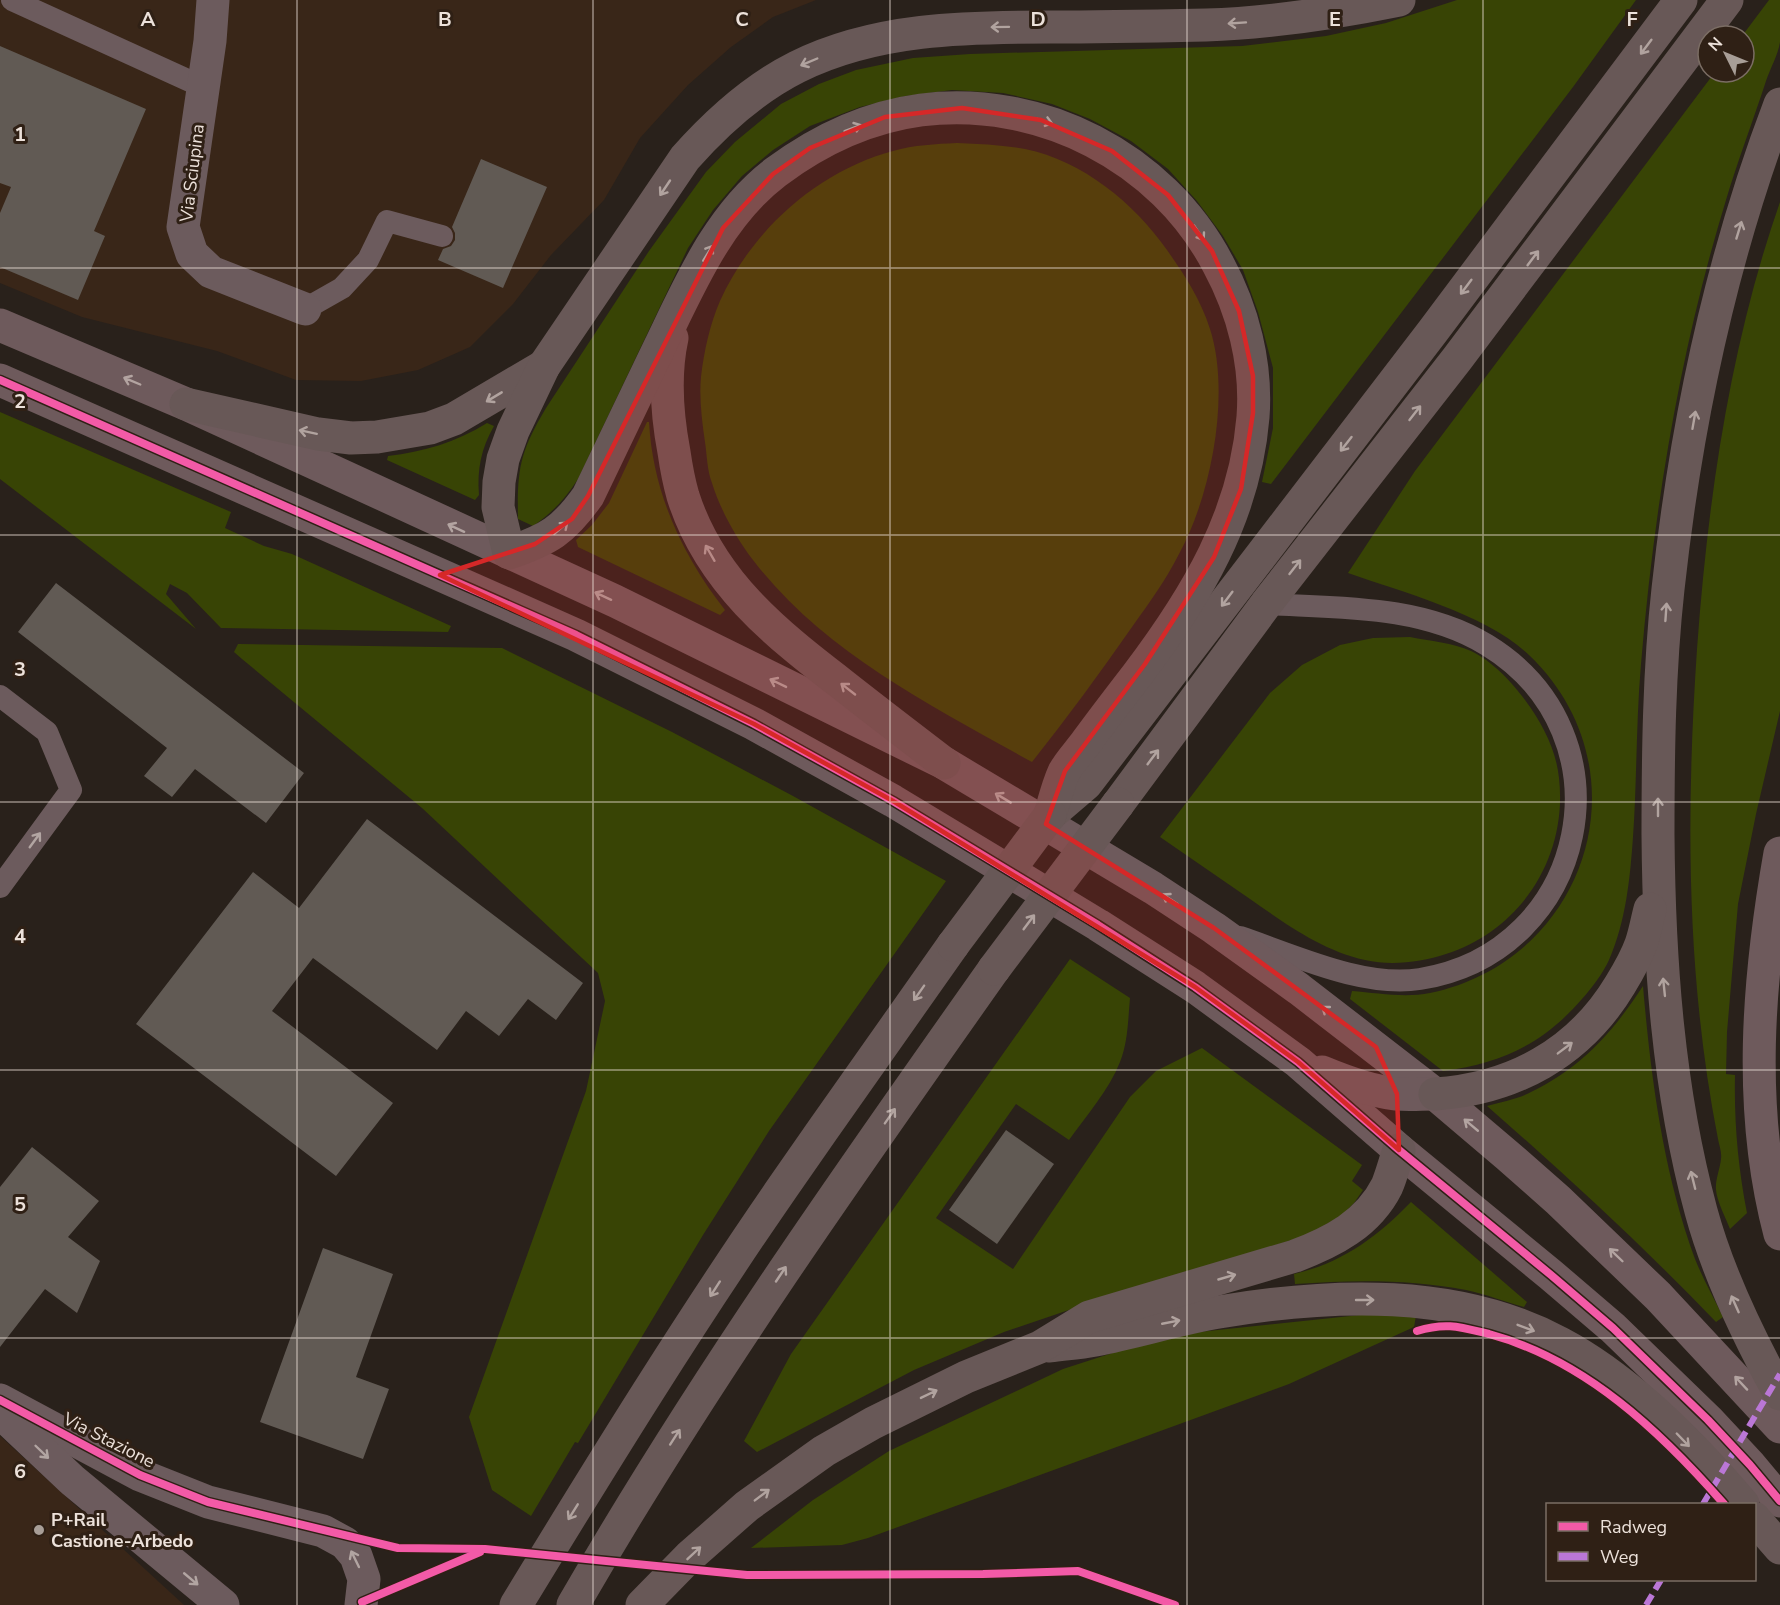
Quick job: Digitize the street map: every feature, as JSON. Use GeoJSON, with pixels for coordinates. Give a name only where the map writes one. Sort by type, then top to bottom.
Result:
{"type":"FeatureCollection","features":[{"type":"Feature","properties":{"kind":"highway"},"geometry":{"type":"LineString","coordinates":[[516,1605],[604,1462],[782,1188],[953,945],[1050,815],[1145,664],[1191,596],[1214,557],[1229,522],[1243,480],[1253,413],[1253,376],[1247,343],[1239,311],[1227,280],[1212,251],[1191,221],[1168,195],[1138,168],[1112,151],[1077,133],[1041,120],[1001,111],[962,108],[921,110],[885,117],[849,129],[810,148],[773,174],[746,199],[723,228],[680,304],[588,496],[572,519],[553,535],[509,553],[498,507],[503,459],[513,431],[544,366],[685,158],[709,131],[736,107],[797,67],[830,53],[908,34],[954,29],[1208,25],[1295,19],[1399,0]]}},
{"type":"Feature","properties":{"kind":"highway"},"geometry":{"type":"LineString","coordinates":[[1075,778],[1433,331],[1681,0]]}},
{"type":"Feature","properties":{"kind":"highway"},"geometry":{"type":"LineString","coordinates":[[573,1605],[643,1486],[755,1312],[994,969],[1266,604],[1457,359],[1727,0]]}},
{"type":"Feature","properties":{"kind":"highway"},"geometry":{"type":"LineString","coordinates":[[1780,104],[1729,261],[1709,340],[1678,513],[1668,590],[1658,748],[1658,866],[1662,965],[1680,1114],[1689,1165],[1709,1236],[1746,1328],[1780,1394]]}},
{"type":"Feature","properties":{"kind":"highway"},"geometry":{"type":"LineString","coordinates":[[680,304],[670,349],[667,388],[669,430],[683,496],[714,560],[730,584],[780,636],[944,763]]}},
{"type":"Feature","properties":{"kind":"highway"},"geometry":{"type":"LineString","coordinates":[[186,404],[318,434],[351,438],[376,437],[430,428],[454,419],[544,366]]}},
{"type":"Feature","properties":{"kind":"highway"},"geometry":{"type":"LineString","coordinates":[[1435,1094],[1488,1085],[1523,1073],[1571,1044],[1593,1022],[1610,1000],[1641,944],[1658,866]]}},
{"type":"Feature","properties":{"kind":"highway"},"geometry":{"type":"LineString","coordinates":[[642,1605],[717,1531],[782,1480],[873,1423],[966,1377],[1040,1347],[1089,1317],[1268,1265],[1321,1246],[1350,1230],[1372,1208],[1386,1186],[1399,1150]]}},
{"type":"Feature","properties":{"kind":"highway"},"geometry":{"type":"LineString","coordinates":[[1040,1347],[1095,1340],[1172,1322],[1270,1305],[1324,1301],[1393,1300],[1470,1310],[1531,1329],[1562,1344],[1590,1362],[1643,1402],[1670,1427],[1742,1503]]}},
{"type":"Feature","properties":{"kind":"highway"},"geometry":{"type":"LineString","coordinates":[[1756,1519],[1780,1548]]}},
{"type":"Feature","properties":{"kind":"main road"},"geometry":{"type":"LineString","coordinates":[[0,325],[186,404],[615,601],[944,763],[1153,888],[1214,928],[1299,989],[1435,1094],[1558,1200],[1658,1296],[1780,1427]]}},
{"type":"Feature","properties":{"kind":"main road"},"geometry":{"type":"LineString","coordinates":[[0,380],[576,635],[754,724],[893,801],[1098,925],[1195,987],[1298,1062],[1399,1150],[1551,1275],[1613,1328],[1708,1420],[1780,1501]]}},
{"type":"Feature","properties":{"kind":"main road"},"geometry":{"type":"LineString","coordinates":[[440,575],[476,566],[509,553]]}},
{"type":"Feature","properties":{"kind":"main road"},"geometry":{"type":"LineString","coordinates":[[509,553],[519,573],[534,594],[576,635]]}},
{"type":"Feature","properties":{"kind":"main road"},"geometry":{"type":"LineString","coordinates":[[1780,853],[1764,960],[1759,1058],[1767,1171],[1780,1234]]}},
{"type":"Feature","properties":{"kind":"main road"},"geometry":{"type":"LineString","coordinates":[[1376,1047],[1385,1061],[1397,1094],[1400,1122],[1399,1150]]}},
{"type":"Feature","properties":{"kind":"main road"},"geometry":{"type":"LineString","coordinates":[[1298,1062],[1357,1086],[1397,1094],[1435,1094]]}},
{"type":"Feature","properties":{"kind":"street","name":"Via Sciupina"},"geometry":{"type":"LineString","coordinates":[[213,0],[183,227],[192,254],[211,272],[305,309]]}},
{"type":"Feature","properties":{"kind":"street","name":"Via Stazione"},"geometry":{"type":"LineString","coordinates":[[0,1400],[140,1475],[208,1502],[323,1531],[345,1543],[356,1556],[363,1579],[361,1605]]}},
{"type":"Feature","properties":{"kind":"street"},"geometry":{"type":"LineString","coordinates":[[0,1412],[72,1480],[223,1605]]}},
{"type":"Feature","properties":{"kind":"lane"},"geometry":{"type":"LineString","coordinates":[[12,0],[203,87]]}},
{"type":"Feature","properties":{"kind":"lane"},"geometry":{"type":"LineString","coordinates":[[305,309],[342,288],[368,260],[387,221],[442,236]]}},
{"type":"Feature","properties":{"kind":"lane"},"geometry":{"type":"LineString","coordinates":[[1214,928],[1352,975],[1385,980],[1419,979],[1455,970],[1486,956],[1516,934],[1542,906],[1560,875],[1573,838],[1577,803],[1575,773],[1566,741],[1553,710],[1537,687],[1512,663],[1487,645],[1460,631],[1425,620],[1372,609],[1266,604]]}},
{"type":"Feature","properties":{"kind":"lane"},"geometry":{"type":"LineString","coordinates":[[0,696],[47,732],[71,790],[0,887]]}},
{"type":"Feature","properties":{"kind":"highlighted area"},"geometry":{"type":"Polygon","coordinates":[[[962,108],[1041,120],[1112,151],[1168,195],[1212,251],[1239,311],[1253,376],[1253,413],[1241,489],[1214,557],[1145,664],[1065,771],[1046,824],[1214,928],[1376,1047],[1397,1094],[1399,1150],[1298,1062],[1195,987],[893,801],[754,724],[440,575],[535,544],[572,519],[588,496],[723,228],[773,174],[810,148],[885,117],[962,108]]]}},
{"type":"Feature","properties":{"kind":"shaded area"},"geometry":{"type":"Polygon","coordinates":[[[0,0],[816,0],[773,17],[731,47],[688,85],[640,138],[604,200],[551,255],[513,304],[470,347],[418,370],[361,381],[296,380],[217,351],[82,317],[0,283],[0,0]]]}},
{"type":"Feature","properties":{"kind":"shaded area","name":"P+Rail Castione-Arbedo"},"geometry":{"type":"Polygon","coordinates":[[[0,1436],[184,1605],[0,1605],[0,1436]]]}},
{"type":"Feature","properties":{"kind":"green space"},"geometry":{"type":"Polygon","coordinates":[[[1457,0],[1636,0],[1573,87],[1271,484],[1262,482],[1273,428],[1273,368],[1258,312],[1243,270],[1223,236],[1197,201],[1168,169],[1131,141],[1090,119],[1052,104],[1003,93],[952,90],[906,96],[860,107],[810,126],[773,150],[742,176],[713,210],[688,248],[578,479],[558,505],[533,526],[518,519],[518,486],[525,449],[546,408],[649,251],[706,172],[735,142],[781,104],[819,84],[856,70],[913,58],[970,54],[1242,46],[1326,36],[1386,23],[1457,0]]]}},
{"type":"Feature","properties":{"kind":"green space"},"geometry":{"type":"Polygon","coordinates":[[[1769,0],[1780,0],[1779,47],[1735,170],[1710,257],[1682,372],[1661,488],[1641,664],[1630,868],[1620,930],[1604,970],[1582,999],[1552,1028],[1503,1057],[1443,1071],[1350,999],[1352,991],[1401,995],[1430,993],[1485,973],[1529,942],[1563,901],[1584,854],[1592,803],[1586,751],[1565,701],[1529,655],[1512,641],[1468,616],[1348,573],[1415,471],[1706,84],[1756,84],[1756,24],[1751,24],[1769,0]]]}},
{"type":"Feature","properties":{"kind":"green space"},"geometry":{"type":"Polygon","coordinates":[[[957,143],[1025,149],[1046,155],[1067,163],[1105,186],[1139,216],[1154,233],[1186,278],[1206,318],[1216,355],[1219,383],[1214,444],[1200,504],[1190,530],[1174,564],[1151,600],[1032,762],[882,675],[812,623],[781,593],[753,560],[724,513],[709,473],[703,426],[701,377],[713,319],[734,275],[750,250],[769,228],[790,207],[814,189],[865,160],[909,147],[957,143]]]}},
{"type":"Feature","properties":{"kind":"green space"},"geometry":{"type":"Polygon","coordinates":[[[1780,202],[1780,711],[1738,904],[1727,1032],[1726,1074],[1735,1075],[1737,1144],[1747,1213],[1730,1229],[1716,1190],[1721,1154],[1707,1078],[1694,956],[1690,833],[1693,710],[1708,536],[1724,422],[1747,311],[1780,202]]]}},
{"type":"Feature","properties":{"kind":"green space"},"geometry":{"type":"Polygon","coordinates":[[[0,412],[231,512],[225,528],[264,546],[292,554],[451,626],[448,632],[221,628],[187,593],[170,584],[166,594],[196,629],[0,479],[0,412]]]}},
{"type":"Feature","properties":{"kind":"green space"},"geometry":{"type":"Polygon","coordinates":[[[649,422],[663,498],[672,522],[696,567],[725,610],[720,615],[578,547],[576,540],[592,525],[609,503],[649,422]]]}},
{"type":"Feature","properties":{"kind":"green space"},"geometry":{"type":"Polygon","coordinates":[[[487,423],[494,426],[481,459],[479,495],[475,500],[387,460],[388,456],[427,449],[452,441],[487,423]]]}},
{"type":"Feature","properties":{"kind":"green space"},"geometry":{"type":"Polygon","coordinates":[[[1410,637],[1449,644],[1471,651],[1494,666],[1514,686],[1537,718],[1551,747],[1559,778],[1560,807],[1556,835],[1547,862],[1534,887],[1517,909],[1497,927],[1473,943],[1446,954],[1417,961],[1386,963],[1349,956],[1304,935],[1160,837],[1270,693],[1302,665],[1340,645],[1373,638],[1410,637]]]}},
{"type":"Feature","properties":{"kind":"green space"},"geometry":{"type":"Polygon","coordinates":[[[238,644],[502,648],[672,732],[946,881],[769,1131],[531,1516],[492,1490],[469,1417],[586,1091],[605,1001],[598,973],[422,808],[234,652],[238,644]]]}},
{"type":"Feature","properties":{"kind":"green space"},"geometry":{"type":"Polygon","coordinates":[[[1070,959],[1130,998],[1125,1047],[1115,1072],[1104,1093],[1069,1140],[1016,1104],[936,1218],[1013,1269],[1130,1097],[1156,1071],[1202,1048],[1362,1165],[1352,1181],[1363,1190],[1341,1216],[1305,1236],[1104,1298],[1004,1332],[914,1370],[757,1452],[744,1441],[791,1354],[1070,959]]]}},
{"type":"Feature","properties":{"kind":"green space"},"geometry":{"type":"Polygon","coordinates":[[[1643,986],[1650,1056],[1667,1158],[1695,1259],[1723,1317],[1716,1322],[1604,1211],[1487,1106],[1526,1094],[1565,1072],[1608,1033],[1643,986]]]}},
{"type":"Feature","properties":{"kind":"green space"},"geometry":{"type":"Polygon","coordinates":[[[1411,1202],[1527,1302],[1524,1307],[1445,1286],[1360,1281],[1295,1284],[1294,1274],[1328,1263],[1358,1247],[1411,1202]]]}},
{"type":"Feature","properties":{"kind":"green space"},"geometry":{"type":"Polygon","coordinates":[[[1379,1313],[1416,1316],[1414,1327],[1289,1384],[868,1538],[842,1545],[751,1548],[813,1500],[889,1451],[1063,1369],[1131,1347],[1199,1332],[1379,1313]]]}},
{"type":"Feature","properties":{"kind":"building"},"geometry":{"type":"Polygon","coordinates":[[[0,46],[146,109],[94,231],[105,236],[78,300],[0,267],[0,213],[11,187],[0,183],[0,46]]]}},
{"type":"Feature","properties":{"kind":"building"},"geometry":{"type":"Polygon","coordinates":[[[481,159],[547,187],[503,288],[438,260],[443,249],[451,246],[455,240],[452,227],[481,159]]]}},
{"type":"Feature","properties":{"kind":"building"},"geometry":{"type":"Polygon","coordinates":[[[56,583],[304,773],[266,823],[195,769],[172,797],[144,776],[167,748],[18,632],[56,583]]]}},
{"type":"Feature","properties":{"kind":"building"},"geometry":{"type":"Polygon","coordinates":[[[367,819],[583,983],[556,1020],[528,999],[499,1036],[466,1011],[437,1050],[313,958],[272,1011],[393,1103],[336,1176],[136,1024],[253,872],[299,908],[367,819]]]}},
{"type":"Feature","properties":{"kind":"building"},"geometry":{"type":"Polygon","coordinates":[[[1006,1130],[1054,1164],[997,1244],[949,1210],[1006,1130]]]}},
{"type":"Feature","properties":{"kind":"building"},"geometry":{"type":"Polygon","coordinates":[[[32,1147],[99,1201],[68,1237],[100,1261],[77,1313],[45,1289],[0,1347],[0,1187],[32,1147]]]}},
{"type":"Feature","properties":{"kind":"building"},"geometry":{"type":"Polygon","coordinates":[[[323,1248],[393,1274],[356,1377],[389,1389],[363,1459],[260,1422],[323,1248]]]}},
{"type":"Feature","properties":{"kind":"marked path"},"geometry":{"type":"LineString","coordinates":[[1704,1503],[1780,1374]]}},
{"type":"Feature","properties":{"kind":"marked path"},"geometry":{"type":"LineString","coordinates":[[1646,1605],[1660,1581]]}},
{"type":"Feature","properties":{"kind":"cycle path"},"geometry":{"type":"LineString","coordinates":[[0,380],[576,635],[754,724],[893,801],[1098,925],[1195,987],[1298,1062],[1399,1150],[1551,1275],[1613,1328],[1708,1420],[1780,1501]]}},
{"type":"Feature","properties":{"kind":"cycle path"},"geometry":{"type":"LineString","coordinates":[[1417,1331],[1445,1326],[1470,1329],[1524,1346],[1557,1361],[1589,1380],[1647,1425],[1674,1450],[1723,1503]]}},
{"type":"Feature","properties":{"kind":"cycle path"},"geometry":{"type":"LineString","coordinates":[[0,1400],[140,1475],[208,1502],[398,1548],[485,1549],[747,1575],[983,1574],[1078,1571],[1175,1605]]}},
{"type":"Feature","properties":{"kind":"cycle path"},"geometry":{"type":"LineString","coordinates":[[362,1602],[480,1552]]}},
{"type":"Feature","properties":{"kind":"place","name":"P+Rail Castione-Arbedo"},"geometry":{"type":"Point","coordinates":[39,1530]}}]}
